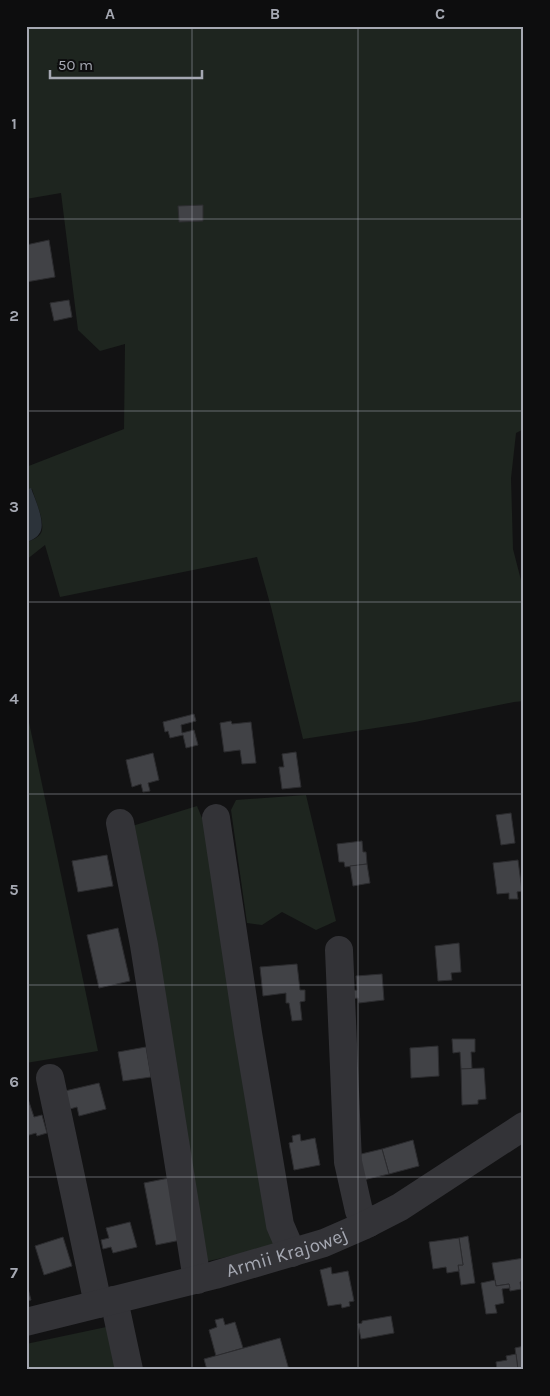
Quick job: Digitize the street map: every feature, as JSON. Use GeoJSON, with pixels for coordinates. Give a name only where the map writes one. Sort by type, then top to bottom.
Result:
{"type":"FeatureCollection","features":[{"type":"Feature","properties":{"kind":"street"},"geometry":{"type":"LineString","coordinates":[[216,818],[248,1033],[280,1225],[292,1253]]}},
{"type":"Feature","properties":{"kind":"street"},"geometry":{"type":"LineString","coordinates":[[120,823],[144,945],[197,1280]]}},
{"type":"Feature","properties":{"kind":"street"},"geometry":{"type":"LineString","coordinates":[[339,950],[348,1162],[359,1211],[369,1223]]}},
{"type":"Feature","properties":{"kind":"street"},"geometry":{"type":"LineString","coordinates":[[50,1078],[106,1302],[129,1370]]}},
{"type":"Feature","properties":{"kind":"street","name":"Armii Krajowej"},"geometry":{"type":"LineString","coordinates":[[26,1322],[197,1280],[324,1243],[400,1207],[524,1126]]}},
{"type":"Feature","properties":{"kind":"shaded area"},"geometry":{"type":"Polygon","coordinates":[[[26,26],[524,26],[524,429],[516,433],[511,478],[513,549],[524,592],[524,701],[415,722],[303,739],[257,557],[60,597],[45,545],[26,560],[27,542],[35,539],[41,533],[42,524],[32,489],[26,490],[26,467],[124,429],[125,344],[100,351],[78,330],[61,193],[26,199],[26,26]]]}},
{"type":"Feature","properties":{"kind":"shaded area"},"geometry":{"type":"Polygon","coordinates":[[[31,488],[40,512],[42,525],[38,536],[26,543],[26,490],[31,488]]]}},
{"type":"Feature","properties":{"kind":"shaded area"},"geometry":{"type":"Polygon","coordinates":[[[26,708],[98,1051],[26,1063],[26,708]]]}},
{"type":"Feature","properties":{"kind":"shaded area"},"geometry":{"type":"Polygon","coordinates":[[[306,795],[336,921],[316,930],[282,912],[262,925],[247,923],[231,810],[236,800],[306,795]]]}},
{"type":"Feature","properties":{"kind":"shaded area"},"geometry":{"type":"Polygon","coordinates":[[[197,806],[207,830],[281,1245],[204,1262],[129,827],[197,806]]]}},
{"type":"Feature","properties":{"kind":"shaded area"},"geometry":{"type":"Polygon","coordinates":[[[111,1326],[121,1370],[26,1370],[26,1344],[111,1326]]]}},
{"type":"Feature","properties":{"kind":"building"},"geometry":{"type":"Polygon","coordinates":[[[203,205],[203,221],[179,222],[178,206],[203,205]]]}},
{"type":"Feature","properties":{"kind":"building"},"geometry":{"type":"Polygon","coordinates":[[[49,240],[55,277],[26,282],[26,245],[49,240]]]}},
{"type":"Feature","properties":{"kind":"building"},"geometry":{"type":"Polygon","coordinates":[[[69,300],[72,317],[54,321],[50,303],[69,300]]]}},
{"type":"Feature","properties":{"kind":"building"},"geometry":{"type":"Polygon","coordinates":[[[194,714],[196,721],[181,725],[182,733],[194,730],[198,745],[186,748],[183,735],[170,738],[168,731],[165,732],[163,722],[194,714]]]}},
{"type":"Feature","properties":{"kind":"building"},"geometry":{"type":"Polygon","coordinates":[[[231,721],[232,724],[251,722],[256,763],[242,764],[240,750],[224,752],[220,723],[231,721]]]}},
{"type":"Feature","properties":{"kind":"building"},"geometry":{"type":"Polygon","coordinates":[[[296,752],[301,787],[282,789],[279,767],[284,767],[282,754],[296,752]]]}},
{"type":"Feature","properties":{"kind":"building"},"geometry":{"type":"Polygon","coordinates":[[[153,753],[159,780],[148,783],[150,791],[143,792],[141,784],[132,787],[126,760],[153,753]]]}},
{"type":"Feature","properties":{"kind":"building"},"geometry":{"type":"Polygon","coordinates":[[[511,813],[515,843],[501,845],[496,815],[511,813]]]}},
{"type":"Feature","properties":{"kind":"building"},"geometry":{"type":"Polygon","coordinates":[[[362,841],[363,852],[366,852],[367,864],[345,867],[344,862],[339,862],[337,844],[362,841]]]}},
{"type":"Feature","properties":{"kind":"building"},"geometry":{"type":"Polygon","coordinates":[[[107,855],[113,886],[78,892],[72,861],[107,855]]]}},
{"type":"Feature","properties":{"kind":"building"},"geometry":{"type":"Polygon","coordinates":[[[518,860],[522,891],[517,892],[518,899],[509,899],[509,893],[497,894],[493,863],[518,860]]]}},
{"type":"Feature","properties":{"kind":"building"},"geometry":{"type":"Polygon","coordinates":[[[367,864],[370,883],[353,886],[350,866],[367,864]]]}},
{"type":"Feature","properties":{"kind":"building"},"geometry":{"type":"Polygon","coordinates":[[[118,928],[130,981],[99,988],[87,935],[118,928]]]}},
{"type":"Feature","properties":{"kind":"building"},"geometry":{"type":"Polygon","coordinates":[[[459,943],[461,972],[451,973],[452,980],[438,981],[435,946],[459,943]]]}},
{"type":"Feature","properties":{"kind":"building"},"geometry":{"type":"Polygon","coordinates":[[[297,964],[300,990],[305,990],[305,1001],[300,1002],[302,1020],[292,1021],[289,1003],[286,1003],[286,993],[263,996],[260,967],[297,964]]]}},
{"type":"Feature","properties":{"kind":"building"},"geometry":{"type":"Polygon","coordinates":[[[382,974],[384,1000],[359,1003],[358,998],[351,999],[351,991],[357,990],[356,976],[382,974]]]}},
{"type":"Feature","properties":{"kind":"building"},"geometry":{"type":"Polygon","coordinates":[[[452,1039],[475,1039],[475,1052],[471,1052],[472,1069],[461,1069],[460,1052],[453,1053],[452,1039]]]}},
{"type":"Feature","properties":{"kind":"building"},"geometry":{"type":"Polygon","coordinates":[[[438,1046],[439,1076],[411,1078],[410,1048],[438,1046]]]}},
{"type":"Feature","properties":{"kind":"building"},"geometry":{"type":"Polygon","coordinates":[[[146,1047],[151,1077],[123,1081],[118,1052],[146,1047]]]}},
{"type":"Feature","properties":{"kind":"building"},"geometry":{"type":"Polygon","coordinates":[[[484,1068],[486,1099],[478,1100],[478,1104],[462,1105],[461,1069],[484,1068]]]}},
{"type":"Feature","properties":{"kind":"building"},"geometry":{"type":"Polygon","coordinates":[[[99,1083],[106,1109],[79,1116],[77,1107],[70,1109],[65,1091],[99,1083]]]}},
{"type":"Feature","properties":{"kind":"building"},"geometry":{"type":"Polygon","coordinates":[[[28,1099],[34,1117],[42,1115],[47,1133],[37,1136],[36,1133],[26,1136],[26,1100],[28,1099]]]}},
{"type":"Feature","properties":{"kind":"building"},"geometry":{"type":"Polygon","coordinates":[[[300,1134],[301,1141],[315,1138],[320,1165],[294,1170],[289,1143],[293,1142],[292,1136],[300,1134]]]}},
{"type":"Feature","properties":{"kind":"building"},"geometry":{"type":"Polygon","coordinates":[[[413,1140],[419,1166],[389,1174],[382,1149],[413,1140]]]}},
{"type":"Feature","properties":{"kind":"building"},"geometry":{"type":"Polygon","coordinates":[[[382,1149],[389,1174],[363,1180],[357,1155],[382,1149]]]}},
{"type":"Feature","properties":{"kind":"building"},"geometry":{"type":"Polygon","coordinates":[[[169,1178],[181,1240],[156,1245],[144,1183],[169,1178]]]}},
{"type":"Feature","properties":{"kind":"building"},"geometry":{"type":"Polygon","coordinates":[[[130,1222],[137,1247],[113,1253],[111,1247],[103,1249],[101,1240],[109,1238],[106,1228],[130,1222]]]}},
{"type":"Feature","properties":{"kind":"building"},"geometry":{"type":"Polygon","coordinates":[[[468,1236],[475,1283],[461,1285],[458,1265],[463,1265],[459,1238],[468,1236]]]}},
{"type":"Feature","properties":{"kind":"building"},"geometry":{"type":"Polygon","coordinates":[[[63,1237],[72,1266],[44,1275],[35,1246],[63,1237]]]}},
{"type":"Feature","properties":{"kind":"building"},"geometry":{"type":"Polygon","coordinates":[[[459,1238],[463,1265],[458,1265],[459,1271],[447,1273],[446,1267],[433,1269],[429,1242],[459,1238]]]}},
{"type":"Feature","properties":{"kind":"building"},"geometry":{"type":"Polygon","coordinates":[[[524,1258],[524,1281],[520,1282],[521,1289],[510,1291],[509,1284],[496,1286],[492,1263],[524,1258]]]}},
{"type":"Feature","properties":{"kind":"building"},"geometry":{"type":"Polygon","coordinates":[[[331,1267],[332,1274],[348,1271],[354,1301],[349,1302],[350,1306],[342,1308],[341,1304],[328,1306],[320,1270],[331,1267]]]}},
{"type":"Feature","properties":{"kind":"building"},"geometry":{"type":"Polygon","coordinates":[[[495,1280],[496,1286],[509,1284],[510,1288],[502,1289],[504,1303],[495,1305],[497,1313],[486,1314],[481,1283],[495,1280]]]}},
{"type":"Feature","properties":{"kind":"building"},"geometry":{"type":"Polygon","coordinates":[[[26,1281],[31,1300],[26,1301],[26,1281]]]}},
{"type":"Feature","properties":{"kind":"building"},"geometry":{"type":"Polygon","coordinates":[[[391,1316],[394,1333],[361,1339],[358,1324],[362,1323],[362,1321],[391,1316]]]}},
{"type":"Feature","properties":{"kind":"building"},"geometry":{"type":"Polygon","coordinates":[[[223,1318],[225,1325],[235,1322],[243,1348],[216,1356],[209,1330],[217,1327],[215,1320],[223,1318]]]}},
{"type":"Feature","properties":{"kind":"building"},"geometry":{"type":"Polygon","coordinates":[[[280,1338],[289,1370],[207,1370],[204,1359],[280,1338]]]}},
{"type":"Feature","properties":{"kind":"building"},"geometry":{"type":"Polygon","coordinates":[[[524,1346],[524,1370],[518,1370],[515,1348],[524,1346]]]}},
{"type":"Feature","properties":{"kind":"building"},"geometry":{"type":"Polygon","coordinates":[[[516,1354],[518,1370],[497,1370],[496,1362],[507,1360],[506,1356],[516,1354]]]}}]}
